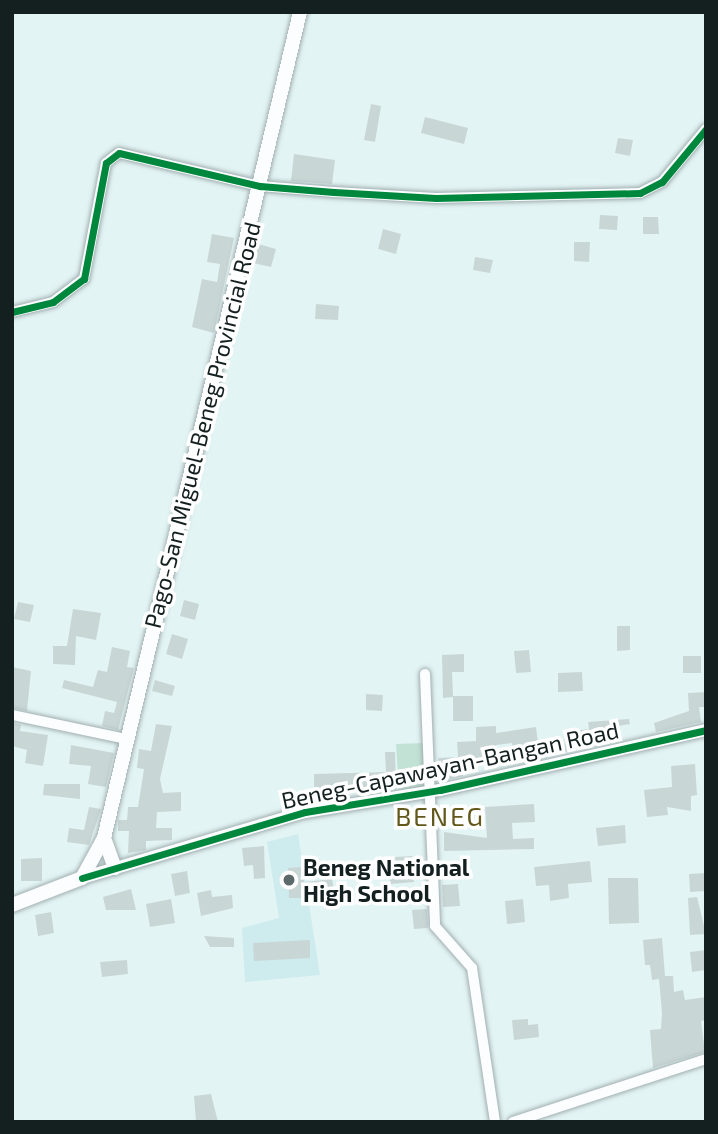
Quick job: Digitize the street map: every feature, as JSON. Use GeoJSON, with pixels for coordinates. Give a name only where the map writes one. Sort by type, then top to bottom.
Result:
{"type":"FeatureCollection","features":[{"type":"Feature","properties":{"kind":"main road","name":"Pago-San Miguel-Beneg Provincial Road"},"geometry":{"type":"LineString","coordinates":[[82,878],[104,838],[300,12]]}},
{"type":"Feature","properties":{"kind":"main road"},"geometry":{"type":"LineString","coordinates":[[104,838],[115,868]]}},
{"type":"Feature","properties":{"kind":"main road"},"geometry":{"type":"LineString","coordinates":[[12,905],[82,878]]}},
{"type":"Feature","properties":{"kind":"street"},"geometry":{"type":"LineString","coordinates":[[12,312],[53,302],[84,279],[111,156],[118,153],[260,186],[436,198],[640,193],[662,182],[706,129]]}},
{"type":"Feature","properties":{"kind":"street"},"geometry":{"type":"LineString","coordinates":[[425,674],[435,926],[472,968],[495,1122]]}},
{"type":"Feature","properties":{"kind":"street"},"geometry":{"type":"LineString","coordinates":[[12,715],[126,739]]}},
{"type":"Feature","properties":{"kind":"street","name":"Beneg-Capawayan-Bangan Road"},"geometry":{"type":"LineString","coordinates":[[82,878],[305,812],[431,792],[706,730]]}},
{"type":"Feature","properties":{"kind":"street"},"geometry":{"type":"LineString","coordinates":[[513,1122],[706,1059]]}},
{"type":"Feature","properties":{"kind":"shaded area","name":"Beneg National High School"},"geometry":{"type":"Polygon","coordinates":[[[298,834],[320,975],[245,982],[242,928],[279,918],[267,842],[298,834]]]}},
{"type":"Feature","properties":{"kind":"green space"},"geometry":{"type":"Polygon","coordinates":[[[424,743],[426,789],[399,790],[396,744],[424,743]]]}},
{"type":"Feature","properties":{"kind":"building"},"geometry":{"type":"Polygon","coordinates":[[[371,104],[381,106],[375,142],[364,140],[371,104]]]}},
{"type":"Feature","properties":{"kind":"building"},"geometry":{"type":"Polygon","coordinates":[[[425,117],[468,128],[464,144],[421,133],[425,117]]]}},
{"type":"Feature","properties":{"kind":"building"},"geometry":{"type":"Polygon","coordinates":[[[618,138],[633,140],[630,156],[615,153],[618,138]]]}},
{"type":"Feature","properties":{"kind":"building"},"geometry":{"type":"Polygon","coordinates":[[[294,154],[335,160],[332,184],[291,181],[294,154]]]}},
{"type":"Feature","properties":{"kind":"building"},"geometry":{"type":"Polygon","coordinates":[[[600,215],[618,216],[617,230],[599,229],[600,215]]]}},
{"type":"Feature","properties":{"kind":"building"},"geometry":{"type":"Polygon","coordinates":[[[643,217],[658,217],[659,234],[643,234],[643,217]]]}},
{"type":"Feature","properties":{"kind":"building"},"geometry":{"type":"Polygon","coordinates":[[[383,229],[401,234],[396,254],[378,249],[383,229]]]}},
{"type":"Feature","properties":{"kind":"building"},"geometry":{"type":"Polygon","coordinates":[[[212,234],[234,238],[214,333],[192,327],[202,279],[217,282],[220,264],[207,262],[212,234]]]}},
{"type":"Feature","properties":{"kind":"building"},"geometry":{"type":"Polygon","coordinates":[[[574,242],[590,242],[589,262],[574,261],[574,242]]]}},
{"type":"Feature","properties":{"kind":"building"},"geometry":{"type":"Polygon","coordinates":[[[258,244],[276,249],[271,267],[253,263],[258,244]]]}},
{"type":"Feature","properties":{"kind":"building"},"geometry":{"type":"Polygon","coordinates":[[[475,257],[493,260],[490,273],[473,270],[475,257]]]}},
{"type":"Feature","properties":{"kind":"building"},"geometry":{"type":"Polygon","coordinates":[[[316,304],[339,306],[338,320],[315,319],[316,304]]]}},
{"type":"Feature","properties":{"kind":"building"},"geometry":{"type":"Polygon","coordinates":[[[184,600],[199,604],[195,620],[180,616],[184,600]]]}},
{"type":"Feature","properties":{"kind":"building"},"geometry":{"type":"Polygon","coordinates":[[[18,602],[34,605],[30,622],[14,619],[18,602]]]}},
{"type":"Feature","properties":{"kind":"building"},"geometry":{"type":"Polygon","coordinates":[[[73,609],[101,613],[96,640],[76,636],[75,665],[53,664],[53,646],[67,646],[73,609]]]}},
{"type":"Feature","properties":{"kind":"building"},"geometry":{"type":"Polygon","coordinates":[[[617,626],[630,626],[630,650],[617,651],[617,626]]]}},
{"type":"Feature","properties":{"kind":"building"},"geometry":{"type":"Polygon","coordinates":[[[172,634],[188,639],[182,659],[166,654],[172,634]]]}},
{"type":"Feature","properties":{"kind":"building"},"geometry":{"type":"Polygon","coordinates":[[[112,647],[130,651],[127,667],[134,668],[118,730],[102,726],[105,711],[114,713],[117,702],[62,688],[64,680],[93,687],[98,670],[107,672],[112,647]]]}},
{"type":"Feature","properties":{"kind":"building"},"geometry":{"type":"Polygon","coordinates":[[[529,650],[531,672],[516,673],[514,651],[529,650]]]}},
{"type":"Feature","properties":{"kind":"building"},"geometry":{"type":"Polygon","coordinates":[[[464,654],[464,672],[452,672],[453,696],[473,696],[473,721],[453,721],[453,697],[443,698],[442,655],[464,654]]]}},
{"type":"Feature","properties":{"kind":"building"},"geometry":{"type":"Polygon","coordinates":[[[683,656],[701,656],[701,673],[683,673],[683,656]]]}},
{"type":"Feature","properties":{"kind":"building"},"geometry":{"type":"Polygon","coordinates":[[[12,667],[31,671],[27,711],[13,708],[12,667]]]}},
{"type":"Feature","properties":{"kind":"building"},"geometry":{"type":"Polygon","coordinates":[[[582,672],[583,691],[558,692],[558,673],[582,672]]]}},
{"type":"Feature","properties":{"kind":"building"},"geometry":{"type":"Polygon","coordinates":[[[155,680],[175,686],[172,696],[152,691],[155,680]]]}},
{"type":"Feature","properties":{"kind":"building"},"geometry":{"type":"Polygon","coordinates":[[[706,692],[706,707],[699,707],[701,722],[656,732],[654,723],[689,711],[688,693],[706,692]]]}},
{"type":"Feature","properties":{"kind":"building"},"geometry":{"type":"Polygon","coordinates":[[[366,694],[383,695],[382,711],[366,710],[366,694]]]}},
{"type":"Feature","properties":{"kind":"building"},"geometry":{"type":"Polygon","coordinates":[[[629,719],[630,724],[613,727],[614,742],[565,752],[564,732],[589,729],[588,722],[629,719]]]}},
{"type":"Feature","properties":{"kind":"building"},"geometry":{"type":"Polygon","coordinates":[[[14,723],[21,725],[20,731],[48,735],[43,766],[25,763],[27,750],[12,746],[14,723]]]}},
{"type":"Feature","properties":{"kind":"building"},"geometry":{"type":"Polygon","coordinates":[[[156,724],[172,726],[160,779],[163,793],[181,792],[181,811],[157,812],[156,828],[172,828],[172,840],[146,841],[146,850],[128,853],[129,831],[118,831],[118,820],[127,820],[128,807],[138,807],[144,769],[137,768],[139,749],[151,751],[156,724]]]}},
{"type":"Feature","properties":{"kind":"building"},"geometry":{"type":"Polygon","coordinates":[[[496,726],[496,733],[536,727],[538,743],[526,744],[529,761],[515,763],[512,743],[496,745],[493,761],[462,762],[463,776],[440,781],[438,758],[458,757],[457,742],[476,741],[476,727],[496,726]]]}},
{"type":"Feature","properties":{"kind":"building"},"geometry":{"type":"Polygon","coordinates":[[[71,745],[114,753],[106,787],[88,784],[91,766],[69,764],[71,745]]]}},
{"type":"Feature","properties":{"kind":"building"},"geometry":{"type":"Polygon","coordinates":[[[385,752],[395,752],[396,787],[314,798],[314,774],[386,772],[385,752]]]}},
{"type":"Feature","properties":{"kind":"building"},"geometry":{"type":"Polygon","coordinates":[[[695,764],[697,795],[691,796],[691,811],[667,807],[668,815],[647,817],[644,790],[672,787],[671,766],[695,764]]]}},
{"type":"Feature","properties":{"kind":"building"},"geometry":{"type":"Polygon","coordinates":[[[44,784],[80,784],[80,799],[43,795],[44,784]]]}},
{"type":"Feature","properties":{"kind":"building"},"geometry":{"type":"Polygon","coordinates":[[[534,804],[535,822],[512,823],[513,839],[534,838],[534,849],[444,851],[444,832],[487,838],[485,807],[534,804]]]}},
{"type":"Feature","properties":{"kind":"building"},"geometry":{"type":"Polygon","coordinates":[[[89,807],[101,809],[89,845],[67,842],[69,828],[84,830],[89,807]]]}},
{"type":"Feature","properties":{"kind":"building"},"geometry":{"type":"Polygon","coordinates":[[[625,825],[626,843],[598,846],[596,828],[625,825]]]}},
{"type":"Feature","properties":{"kind":"building"},"geometry":{"type":"Polygon","coordinates":[[[264,846],[265,878],[254,879],[253,865],[244,866],[242,848],[264,846]]]}},
{"type":"Feature","properties":{"kind":"building"},"geometry":{"type":"Polygon","coordinates":[[[412,856],[414,882],[390,884],[389,876],[397,875],[395,857],[412,856]]]}},
{"type":"Feature","properties":{"kind":"building"},"geometry":{"type":"Polygon","coordinates":[[[42,858],[42,881],[21,881],[21,859],[42,858]]]}},
{"type":"Feature","properties":{"kind":"building"},"geometry":{"type":"Polygon","coordinates":[[[590,861],[592,882],[568,884],[569,898],[550,901],[549,885],[536,886],[534,867],[590,861]]]}},
{"type":"Feature","properties":{"kind":"building"},"geometry":{"type":"Polygon","coordinates":[[[303,867],[304,882],[332,879],[337,908],[325,909],[323,898],[289,898],[288,868],[303,867]]]}},
{"type":"Feature","properties":{"kind":"building"},"geometry":{"type":"Polygon","coordinates":[[[187,871],[190,893],[175,896],[171,874],[187,871]]]}},
{"type":"Feature","properties":{"kind":"building"},"geometry":{"type":"Polygon","coordinates":[[[705,873],[706,891],[690,892],[689,874],[705,873]]]}},
{"type":"Feature","properties":{"kind":"building"},"geometry":{"type":"Polygon","coordinates":[[[608,878],[638,878],[639,923],[609,924],[608,878]]]}},
{"type":"Feature","properties":{"kind":"building"},"geometry":{"type":"Polygon","coordinates":[[[458,884],[460,906],[443,907],[442,885],[458,884]]]}},
{"type":"Feature","properties":{"kind":"building"},"geometry":{"type":"Polygon","coordinates":[[[131,889],[136,910],[106,910],[103,897],[131,889]]]}},
{"type":"Feature","properties":{"kind":"building"},"geometry":{"type":"Polygon","coordinates":[[[211,890],[212,897],[232,895],[233,908],[201,916],[197,893],[211,890]]]}},
{"type":"Feature","properties":{"kind":"building"},"geometry":{"type":"Polygon","coordinates":[[[697,897],[706,934],[690,935],[688,898],[697,897]]]}},
{"type":"Feature","properties":{"kind":"building"},"geometry":{"type":"Polygon","coordinates":[[[171,899],[175,923],[150,927],[146,904],[171,899]]]}},
{"type":"Feature","properties":{"kind":"building"},"geometry":{"type":"Polygon","coordinates":[[[523,899],[525,922],[507,924],[505,901],[523,899]]]}},
{"type":"Feature","properties":{"kind":"building"},"geometry":{"type":"Polygon","coordinates":[[[427,909],[428,928],[414,929],[412,910],[427,909]]]}},
{"type":"Feature","properties":{"kind":"building"},"geometry":{"type":"Polygon","coordinates":[[[51,912],[54,933],[38,936],[35,915],[51,912]]]}},
{"type":"Feature","properties":{"kind":"building"},"geometry":{"type":"Polygon","coordinates":[[[204,936],[234,938],[234,947],[210,947],[204,936]]]}},
{"type":"Feature","properties":{"kind":"building"},"geometry":{"type":"Polygon","coordinates":[[[662,938],[665,976],[673,976],[674,992],[683,990],[685,1000],[706,997],[706,1020],[701,1021],[705,1052],[653,1068],[650,1030],[661,1029],[662,1013],[659,979],[652,980],[650,965],[645,965],[643,940],[662,938]]]}},
{"type":"Feature","properties":{"kind":"building"},"geometry":{"type":"Polygon","coordinates":[[[310,940],[310,958],[254,961],[253,943],[310,940]]]}},
{"type":"Feature","properties":{"kind":"building"},"geometry":{"type":"Polygon","coordinates":[[[706,950],[706,970],[692,972],[690,952],[706,950]]]}},
{"type":"Feature","properties":{"kind":"building"},"geometry":{"type":"Polygon","coordinates":[[[127,960],[128,974],[102,977],[100,962],[127,960]]]}},
{"type":"Feature","properties":{"kind":"building"},"geometry":{"type":"Polygon","coordinates":[[[528,1019],[528,1025],[538,1024],[539,1037],[514,1040],[512,1020],[528,1019]]]}},
{"type":"Feature","properties":{"kind":"building"},"geometry":{"type":"Polygon","coordinates":[[[211,1094],[218,1122],[196,1122],[194,1096],[211,1094]]]}},
{"type":"Feature","properties":{"kind":"cycle path"},"geometry":{"type":"LineString","coordinates":[[12,312],[53,302],[84,279],[106,163],[119,153],[260,186],[334,192],[436,198],[640,193],[662,182],[706,129]]}},
{"type":"Feature","properties":{"kind":"cycle path"},"geometry":{"type":"LineString","coordinates":[[82,878],[305,812],[440,790],[706,730]]}},
{"type":"Feature","properties":{"kind":"place","name":"Beneg National High School"},"geometry":{"type":"Point","coordinates":[289,880]}},
{"type":"Feature","properties":{"kind":"district","name":"BENEG"},"geometry":{"type":"Point","coordinates":[440,816]}}]}
